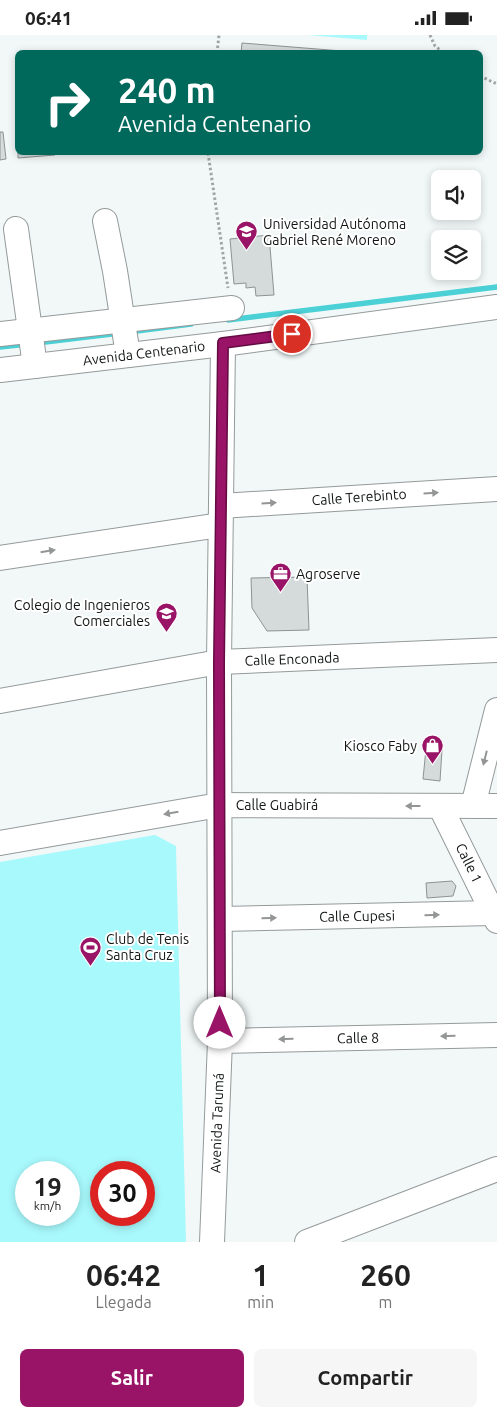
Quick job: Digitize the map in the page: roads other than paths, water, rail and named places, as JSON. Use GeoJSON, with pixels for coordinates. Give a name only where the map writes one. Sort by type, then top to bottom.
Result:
{"type":"FeatureCollection","features":[{"type":"Feature","properties":{"kind":"street"},"geometry":{"type":"LineString","coordinates":[[105,221],[115,271],[124,336]]}},
{"type":"Feature","properties":{"kind":"street"},"geometry":{"type":"LineString","coordinates":[[16,229],[32,346]]}},
{"type":"Feature","properties":{"kind":"street"},"geometry":{"type":"LineString","coordinates":[[0,334],[32,346],[124,336],[230,301]]}},
{"type":"Feature","properties":{"kind":"street","name":"Avenida Centenario"},"geometry":{"type":"LineString","coordinates":[[0,370],[32,346],[124,336],[223,343],[497,307]]}},
{"type":"Feature","properties":{"kind":"street","name":"Avenida Tarumá"},"geometry":{"type":"LineString","coordinates":[[212,1242],[220,1041],[219,662],[223,343]]}},
{"type":"Feature","properties":{"kind":"street","name":"Calle Terebinto"},"geometry":{"type":"LineString","coordinates":[[0,558],[220,516],[497,489]]}},
{"type":"Feature","properties":{"kind":"street","name":"Calle Enconada"},"geometry":{"type":"LineString","coordinates":[[0,701],[219,662],[497,650]]}},
{"type":"Feature","properties":{"kind":"street"},"geometry":{"type":"LineString","coordinates":[[473,806],[497,710]]}},
{"type":"Feature","properties":{"kind":"street","name":"Calle Guabirá"},"geometry":{"type":"LineString","coordinates":[[0,843],[220,805],[497,806]]}},
{"type":"Feature","properties":{"kind":"street","name":"Calle 1"},"geometry":{"type":"LineString","coordinates":[[440,807],[495,917]]}},
{"type":"Feature","properties":{"kind":"street","name":"Calle Cupesi"},"geometry":{"type":"LineString","coordinates":[[221,919],[495,917]]}},
{"type":"Feature","properties":{"kind":"street","name":"Calle 8"},"geometry":{"type":"LineString","coordinates":[[220,1041],[497,1035]]}},
{"type":"Feature","properties":{"kind":"street"},"geometry":{"type":"LineString","coordinates":[[307,1242],[497,1169]]}},
{"type":"Feature","properties":{"kind":"waterway"},"geometry":{"type":"LineString","coordinates":[[228,320],[497,287]]}},
{"type":"Feature","properties":{"kind":"waterway"},"geometry":{"type":"LineString","coordinates":[[129,332],[191,324]]}},
{"type":"Feature","properties":{"kind":"waterway"},"geometry":{"type":"LineString","coordinates":[[37,343],[120,333]]}},
{"type":"Feature","properties":{"kind":"waterway"},"geometry":{"type":"LineString","coordinates":[[0,347],[28,344]]}},
{"type":"Feature","properties":{"kind":"place","name":"Universidad Autónoma Gabriel René Moreno"},"geometry":{"type":"Point","coordinates":[247,251]}},
{"type":"Feature","properties":{"kind":"place","name":"Agroserve"},"geometry":{"type":"Point","coordinates":[280,593]}},
{"type":"Feature","properties":{"kind":"place","name":"Colegio de Ingenieros Comerciales"},"geometry":{"type":"Point","coordinates":[166,632]}},
{"type":"Feature","properties":{"kind":"place","name":"Kiosco Faby"},"geometry":{"type":"Point","coordinates":[433,765]}},
{"type":"Feature","properties":{"kind":"place","name":"Club de Tenis Santa Cruz"},"geometry":{"type":"Point","coordinates":[90,966]}}]}
